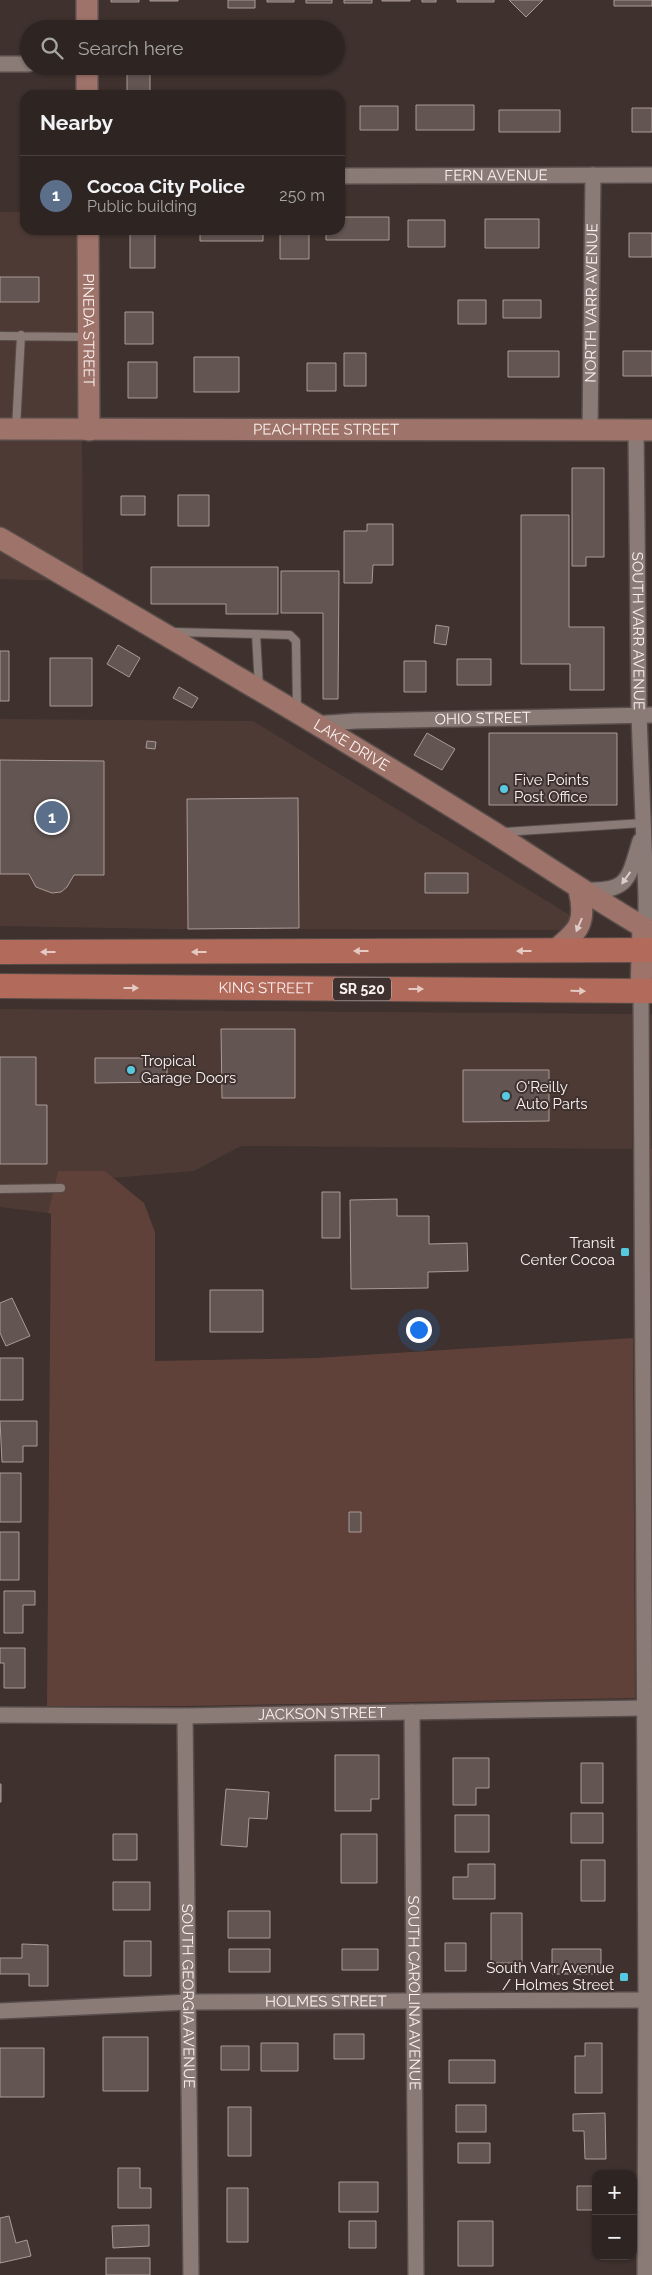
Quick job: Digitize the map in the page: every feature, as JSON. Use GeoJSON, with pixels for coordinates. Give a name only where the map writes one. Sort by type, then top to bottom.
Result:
{"type":"FeatureCollection","features":[{"type":"Feature","properties":{"kind":"main road"},"geometry":{"type":"LineString","coordinates":[[0,952],[554,951],[646,942]]}},
{"type":"Feature","properties":{"kind":"main road","name":"KING STREET"},"geometry":{"type":"LineString","coordinates":[[0,986],[647,991]]}},
{"type":"Feature","properties":{"kind":"street"},"geometry":{"type":"LineString","coordinates":[[87,0],[87,20]]}},
{"type":"Feature","properties":{"kind":"street"},"geometry":{"type":"LineString","coordinates":[[0,64],[20,64]]}},
{"type":"Feature","properties":{"kind":"street"},"geometry":{"type":"LineString","coordinates":[[87,75],[87,90]]}},
{"type":"Feature","properties":{"kind":"street","name":"NORTH VARR AVENUE"},"geometry":{"type":"LineString","coordinates":[[590,431],[593,175]]}},
{"type":"Feature","properties":{"kind":"street","name":"FERN AVENUE"},"geometry":{"type":"LineString","coordinates":[[345,176],[652,175]]}},
{"type":"Feature","properties":{"kind":"street","name":"PINEDA STREET"},"geometry":{"type":"LineString","coordinates":[[88,235],[89,430]]}},
{"type":"Feature","properties":{"kind":"street","name":"PEACHTREE STREET"},"geometry":{"type":"LineString","coordinates":[[8,429],[644,430]]}},
{"type":"Feature","properties":{"kind":"street","name":"SOUTH VARR AVENUE"},"geometry":{"type":"LineString","coordinates":[[644,430],[645,715],[643,828],[646,942]]}},
{"type":"Feature","properties":{"kind":"street","name":"LAKE DRIVE"},"geometry":{"type":"LineString","coordinates":[[0,538],[306,719],[493,833],[579,890],[646,942]]}},
{"type":"Feature","properties":{"kind":"street","name":"OHIO STREET"},"geometry":{"type":"LineString","coordinates":[[306,719],[356,721],[645,715]]}},
{"type":"Feature","properties":{"kind":"street"},"geometry":{"type":"LineString","coordinates":[[554,951],[574,936],[581,926],[583,912],[579,890],[602,891],[620,886],[629,876],[643,828]]}},
{"type":"Feature","properties":{"kind":"street"},"geometry":{"type":"LineString","coordinates":[[645,2275],[649,2000],[644,1708],[646,942]]}},
{"type":"Feature","properties":{"kind":"street","name":"JACKSON STREET"},"geometry":{"type":"LineString","coordinates":[[0,1715],[185,1716],[644,1708]]}},
{"type":"Feature","properties":{"kind":"street","name":"SOUTH CAROLINA AVENUE"},"geometry":{"type":"LineString","coordinates":[[412,1712],[416,2275]]}},
{"type":"Feature","properties":{"kind":"street","name":"SOUTH GEORGIA AVENUE"},"geometry":{"type":"LineString","coordinates":[[185,1716],[191,2275]]}},
{"type":"Feature","properties":{"kind":"street","name":"HOLMES STREET"},"geometry":{"type":"LineString","coordinates":[[0,2012],[188,2002],[649,2000]]}},
{"type":"Feature","properties":{"kind":"lane"},"geometry":{"type":"LineString","coordinates":[[8,429],[21,335]]}},
{"type":"Feature","properties":{"kind":"lane"},"geometry":{"type":"LineString","coordinates":[[0,336],[89,337]]}},
{"type":"Feature","properties":{"kind":"lane"},"geometry":{"type":"LineString","coordinates":[[159,632],[290,635],[296,641],[306,719]]}},
{"type":"Feature","properties":{"kind":"lane"},"geometry":{"type":"LineString","coordinates":[[256,634],[259,691]]}},
{"type":"Feature","properties":{"kind":"lane"},"geometry":{"type":"LineString","coordinates":[[493,833],[643,828]]}},
{"type":"Feature","properties":{"kind":"lane"},"geometry":{"type":"LineString","coordinates":[[0,1189],[61,1188]]}},
{"type":"Feature","properties":{"kind":"shaded area"},"geometry":{"type":"Polygon","coordinates":[[[0,212],[20,212],[20,235],[79,235],[81,420],[0,419],[0,212]]]}},
{"type":"Feature","properties":{"kind":"shaded area"},"geometry":{"type":"Polygon","coordinates":[[[0,439],[82,440],[83,575],[0,527],[0,439]]]}},
{"type":"Feature","properties":{"kind":"shaded area"},"geometry":{"type":"Polygon","coordinates":[[[0,549],[55,581],[0,579],[0,549]]]}},
{"type":"Feature","properties":{"kind":"shaded area"},"geometry":{"type":"Polygon","coordinates":[[[0,719],[253,721],[573,917],[566,930],[167,929],[0,926],[0,719]]]}},
{"type":"Feature","properties":{"kind":"shaded area"},"geometry":{"type":"Polygon","coordinates":[[[0,1009],[632,1014],[632,1149],[241,1146],[194,1171],[113,1178],[105,1171],[58,1171],[48,1213],[0,1207],[0,1009]]]}},
{"type":"Feature","properties":{"kind":"shaded area"},"geometry":{"type":"Polygon","coordinates":[[[650,1014],[652,1014],[652,1149],[650,1149],[650,1014]]]}},
{"type":"Feature","properties":{"kind":"shaded area"},"geometry":{"type":"Polygon","coordinates":[[[650,1149],[652,1149],[652,1606],[650,1149]]]}},
{"type":"Feature","properties":{"kind":"shaded area"},"geometry":{"type":"Polygon","coordinates":[[[58,1171],[105,1171],[144,1203],[155,1232],[155,1361],[316,1358],[633,1338],[635,1698],[185,1706],[47,1706],[51,1214],[48,1213],[58,1171]]]}},
{"type":"Feature","properties":{"kind":"building"},"geometry":{"type":"Polygon","coordinates":[[[111,0],[139,0],[139,2],[111,2],[111,0]]]}},
{"type":"Feature","properties":{"kind":"building"},"geometry":{"type":"Polygon","coordinates":[[[178,0],[178,1],[150,1],[178,0]]]}},
{"type":"Feature","properties":{"kind":"building"},"geometry":{"type":"Polygon","coordinates":[[[228,0],[255,0],[255,8],[228,8],[228,0]]]}},
{"type":"Feature","properties":{"kind":"building"},"geometry":{"type":"Polygon","coordinates":[[[267,0],[294,0],[294,2],[267,2],[267,0]]]}},
{"type":"Feature","properties":{"kind":"building"},"geometry":{"type":"Polygon","coordinates":[[[306,0],[332,0],[332,3],[306,3],[306,0]]]}},
{"type":"Feature","properties":{"kind":"building"},"geometry":{"type":"Polygon","coordinates":[[[344,0],[372,0],[372,3],[344,3],[344,0]]]}},
{"type":"Feature","properties":{"kind":"building"},"geometry":{"type":"Polygon","coordinates":[[[410,0],[410,1],[382,1],[410,0]]]}},
{"type":"Feature","properties":{"kind":"building"},"geometry":{"type":"Polygon","coordinates":[[[422,0],[436,0],[436,2],[422,2],[422,0]]]}},
{"type":"Feature","properties":{"kind":"building"},"geometry":{"type":"Polygon","coordinates":[[[457,0],[494,0],[494,2],[457,2],[457,0]]]}},
{"type":"Feature","properties":{"kind":"building"},"geometry":{"type":"Polygon","coordinates":[[[509,0],[543,0],[526,17],[509,0]]]}},
{"type":"Feature","properties":{"kind":"building"},"geometry":{"type":"Polygon","coordinates":[[[614,0],[652,0],[652,6],[614,6],[614,0]]]}},
{"type":"Feature","properties":{"kind":"building"},"geometry":{"type":"Polygon","coordinates":[[[127,75],[150,75],[150,90],[127,90],[127,75]]]}},
{"type":"Feature","properties":{"kind":"building"},"geometry":{"type":"Polygon","coordinates":[[[416,105],[474,105],[474,130],[416,130],[416,105]]]}},
{"type":"Feature","properties":{"kind":"building"},"geometry":{"type":"Polygon","coordinates":[[[360,106],[398,106],[398,130],[360,130],[360,106]]]}},
{"type":"Feature","properties":{"kind":"building"},"geometry":{"type":"Polygon","coordinates":[[[632,108],[652,108],[652,132],[632,132],[632,108]]]}},
{"type":"Feature","properties":{"kind":"building"},"geometry":{"type":"Polygon","coordinates":[[[499,110],[560,110],[560,132],[499,132],[499,110]]]}},
{"type":"Feature","properties":{"kind":"building"},"geometry":{"type":"Polygon","coordinates":[[[345,217],[389,217],[389,240],[326,240],[326,235],[345,235],[345,217]]]}},
{"type":"Feature","properties":{"kind":"building"},"geometry":{"type":"Polygon","coordinates":[[[485,219],[539,219],[539,248],[485,248],[485,219]]]}},
{"type":"Feature","properties":{"kind":"building"},"geometry":{"type":"Polygon","coordinates":[[[408,220],[445,220],[445,247],[408,247],[408,220]]]}},
{"type":"Feature","properties":{"kind":"building"},"geometry":{"type":"Polygon","coordinates":[[[629,233],[652,233],[652,257],[629,257],[629,233]]]}},
{"type":"Feature","properties":{"kind":"building"},"geometry":{"type":"Polygon","coordinates":[[[130,235],[155,235],[155,268],[130,268],[130,235]]]}},
{"type":"Feature","properties":{"kind":"building"},"geometry":{"type":"Polygon","coordinates":[[[200,235],[263,235],[263,241],[200,241],[200,235]]]}},
{"type":"Feature","properties":{"kind":"building"},"geometry":{"type":"Polygon","coordinates":[[[280,235],[309,235],[309,259],[280,259],[280,235]]]}},
{"type":"Feature","properties":{"kind":"building"},"geometry":{"type":"Polygon","coordinates":[[[0,277],[39,277],[39,302],[0,302],[0,277]]]}},
{"type":"Feature","properties":{"kind":"building"},"geometry":{"type":"Polygon","coordinates":[[[458,300],[486,300],[486,324],[458,324],[458,300]]]}},
{"type":"Feature","properties":{"kind":"building"},"geometry":{"type":"Polygon","coordinates":[[[503,300],[541,300],[541,318],[503,318],[503,300]]]}},
{"type":"Feature","properties":{"kind":"building"},"geometry":{"type":"Polygon","coordinates":[[[125,312],[153,312],[153,344],[125,344],[125,312]]]}},
{"type":"Feature","properties":{"kind":"building"},"geometry":{"type":"Polygon","coordinates":[[[508,351],[559,351],[559,377],[508,377],[508,351]]]}},
{"type":"Feature","properties":{"kind":"building"},"geometry":{"type":"Polygon","coordinates":[[[623,351],[652,351],[652,376],[623,376],[623,351]]]}},
{"type":"Feature","properties":{"kind":"building"},"geometry":{"type":"Polygon","coordinates":[[[344,353],[366,353],[366,386],[344,386],[344,353]]]}},
{"type":"Feature","properties":{"kind":"building"},"geometry":{"type":"Polygon","coordinates":[[[194,357],[239,357],[239,392],[194,392],[194,357]]]}},
{"type":"Feature","properties":{"kind":"building"},"geometry":{"type":"Polygon","coordinates":[[[128,362],[157,362],[157,398],[128,398],[128,362]]]}},
{"type":"Feature","properties":{"kind":"building"},"geometry":{"type":"Polygon","coordinates":[[[307,363],[336,363],[336,391],[307,391],[307,363]]]}},
{"type":"Feature","properties":{"kind":"building"},"geometry":{"type":"Polygon","coordinates":[[[572,468],[604,468],[604,557],[586,557],[586,566],[572,566],[572,468]]]}},
{"type":"Feature","properties":{"kind":"building"},"geometry":{"type":"Polygon","coordinates":[[[178,495],[209,495],[209,526],[178,526],[178,495]]]}},
{"type":"Feature","properties":{"kind":"building"},"geometry":{"type":"Polygon","coordinates":[[[121,496],[145,496],[145,515],[121,515],[121,496]]]}},
{"type":"Feature","properties":{"kind":"building"},"geometry":{"type":"Polygon","coordinates":[[[521,515],[569,515],[569,627],[604,627],[604,690],[570,690],[570,664],[521,664],[521,515]]]}},
{"type":"Feature","properties":{"kind":"building"},"geometry":{"type":"Polygon","coordinates":[[[367,524],[393,524],[393,565],[373,565],[372,583],[344,583],[344,531],[367,531],[367,524]]]}},
{"type":"Feature","properties":{"kind":"building"},"geometry":{"type":"Polygon","coordinates":[[[151,567],[278,567],[278,614],[226,614],[226,604],[151,604],[151,567]]]}},
{"type":"Feature","properties":{"kind":"building"},"geometry":{"type":"Polygon","coordinates":[[[281,571],[339,571],[338,699],[323,699],[323,613],[281,613],[281,571]]]}},
{"type":"Feature","properties":{"kind":"building"},"geometry":{"type":"Polygon","coordinates":[[[436,625],[449,627],[446,645],[434,643],[436,625]]]}},
{"type":"Feature","properties":{"kind":"building"},"geometry":{"type":"Polygon","coordinates":[[[118,645],[140,658],[129,677],[107,664],[118,645]]]}},
{"type":"Feature","properties":{"kind":"building"},"geometry":{"type":"Polygon","coordinates":[[[0,651],[9,651],[9,701],[0,701],[0,651]]]}},
{"type":"Feature","properties":{"kind":"building"},"geometry":{"type":"Polygon","coordinates":[[[50,658],[92,658],[92,706],[50,706],[50,658]]]}},
{"type":"Feature","properties":{"kind":"building"},"geometry":{"type":"Polygon","coordinates":[[[457,659],[491,659],[491,685],[457,685],[457,659]]]}},
{"type":"Feature","properties":{"kind":"building"},"geometry":{"type":"Polygon","coordinates":[[[404,661],[426,661],[426,692],[404,692],[404,661]]]}},
{"type":"Feature","properties":{"kind":"building"},"geometry":{"type":"Polygon","coordinates":[[[179,687],[198,698],[192,708],[173,698],[179,687]]]}},
{"type":"Feature","properties":{"kind":"building"},"geometry":{"type":"Polygon","coordinates":[[[427,733],[455,749],[442,770],[414,755],[427,733]]]}},
{"type":"Feature","properties":{"kind":"building"},"geometry":{"type":"Polygon","coordinates":[[[489,733],[617,733],[617,805],[489,805],[489,733]]]}},
{"type":"Feature","properties":{"kind":"building"},"geometry":{"type":"Polygon","coordinates":[[[147,741],[156,742],[155,749],[146,748],[147,741]]]}},
{"type":"Feature","properties":{"kind":"building"},"geometry":{"type":"Polygon","coordinates":[[[0,760],[104,761],[104,875],[74,875],[67,887],[61,892],[52,893],[36,887],[29,874],[0,874],[0,760]]]}},
{"type":"Feature","properties":{"kind":"building"},"geometry":{"type":"Polygon","coordinates":[[[298,798],[299,928],[188,929],[187,799],[298,798]]]}},
{"type":"Feature","properties":{"kind":"building"},"geometry":{"type":"Polygon","coordinates":[[[425,873],[468,873],[468,893],[425,893],[425,873]]]}},
{"type":"Feature","properties":{"kind":"building"},"geometry":{"type":"Polygon","coordinates":[[[221,1029],[295,1029],[295,1098],[222,1098],[221,1029]]]}},
{"type":"Feature","properties":{"kind":"building"},"geometry":{"type":"Polygon","coordinates":[[[0,1057],[36,1057],[36,1105],[47,1105],[47,1164],[0,1164],[0,1057]]]}},
{"type":"Feature","properties":{"kind":"building","name":"Tropical Garage Doors"},"geometry":{"type":"Polygon","coordinates":[[[95,1058],[167,1058],[167,1082],[95,1083],[95,1058]]]}},
{"type":"Feature","properties":{"kind":"building","name":"O'Reilly Auto Parts"},"geometry":{"type":"Polygon","coordinates":[[[463,1070],[549,1070],[549,1121],[463,1122],[463,1070]]]}},
{"type":"Feature","properties":{"kind":"building"},"geometry":{"type":"Polygon","coordinates":[[[322,1192],[340,1192],[340,1238],[322,1238],[322,1192]]]}},
{"type":"Feature","properties":{"kind":"building"},"geometry":{"type":"Polygon","coordinates":[[[397,1199],[397,1216],[429,1216],[429,1244],[467,1243],[468,1271],[428,1272],[428,1288],[351,1289],[350,1200],[397,1199]]]}},
{"type":"Feature","properties":{"kind":"building"},"geometry":{"type":"Polygon","coordinates":[[[210,1290],[263,1290],[263,1332],[210,1332],[210,1290]]]}},
{"type":"Feature","properties":{"kind":"building"},"geometry":{"type":"Polygon","coordinates":[[[12,1298],[30,1336],[6,1346],[0,1333],[0,1303],[12,1298]]]}},
{"type":"Feature","properties":{"kind":"building"},"geometry":{"type":"Polygon","coordinates":[[[0,1358],[23,1358],[23,1400],[0,1400],[0,1358]]]}},
{"type":"Feature","properties":{"kind":"building"},"geometry":{"type":"Polygon","coordinates":[[[0,1421],[37,1421],[37,1446],[23,1446],[23,1462],[2,1462],[0,1421]]]}},
{"type":"Feature","properties":{"kind":"building"},"geometry":{"type":"Polygon","coordinates":[[[0,1473],[21,1473],[21,1522],[0,1522],[0,1473]]]}},
{"type":"Feature","properties":{"kind":"building"},"geometry":{"type":"Polygon","coordinates":[[[349,1512],[361,1512],[361,1532],[349,1532],[349,1512]]]}},
{"type":"Feature","properties":{"kind":"building"},"geometry":{"type":"Polygon","coordinates":[[[0,1532],[19,1532],[19,1580],[0,1580],[0,1532]]]}},
{"type":"Feature","properties":{"kind":"building"},"geometry":{"type":"Polygon","coordinates":[[[4,1591],[35,1591],[35,1605],[23,1605],[23,1633],[4,1633],[4,1591]]]}},
{"type":"Feature","properties":{"kind":"building"},"geometry":{"type":"Polygon","coordinates":[[[0,1648],[25,1648],[25,1688],[4,1688],[4,1663],[0,1663],[0,1648]]]}},
{"type":"Feature","properties":{"kind":"building"},"geometry":{"type":"Polygon","coordinates":[[[335,1755],[379,1755],[379,1799],[371,1799],[371,1811],[335,1811],[335,1755]]]}},
{"type":"Feature","properties":{"kind":"building"},"geometry":{"type":"Polygon","coordinates":[[[453,1758],[489,1758],[489,1788],[476,1788],[476,1805],[453,1805],[453,1758]]]}},
{"type":"Feature","properties":{"kind":"building"},"geometry":{"type":"Polygon","coordinates":[[[581,1763],[603,1763],[603,1803],[581,1803],[581,1763]]]}},
{"type":"Feature","properties":{"kind":"building"},"geometry":{"type":"Polygon","coordinates":[[[1,1784],[1,1802],[0,1802],[1,1784]]]}},
{"type":"Feature","properties":{"kind":"building"},"geometry":{"type":"Polygon","coordinates":[[[226,1789],[269,1792],[267,1819],[249,1818],[247,1847],[221,1845],[226,1789]]]}},
{"type":"Feature","properties":{"kind":"building"},"geometry":{"type":"Polygon","coordinates":[[[571,1813],[603,1813],[603,1843],[571,1843],[571,1813]]]}},
{"type":"Feature","properties":{"kind":"building"},"geometry":{"type":"Polygon","coordinates":[[[455,1815],[489,1815],[489,1852],[455,1852],[455,1815]]]}},
{"type":"Feature","properties":{"kind":"building"},"geometry":{"type":"Polygon","coordinates":[[[113,1834],[137,1834],[137,1860],[113,1860],[113,1834]]]}},
{"type":"Feature","properties":{"kind":"building"},"geometry":{"type":"Polygon","coordinates":[[[341,1834],[377,1834],[377,1883],[341,1883],[341,1834]]]}},
{"type":"Feature","properties":{"kind":"building"},"geometry":{"type":"Polygon","coordinates":[[[581,1860],[605,1860],[605,1901],[581,1901],[581,1860]]]}},
{"type":"Feature","properties":{"kind":"building"},"geometry":{"type":"Polygon","coordinates":[[[468,1864],[495,1864],[495,1899],[453,1899],[453,1877],[468,1877],[468,1864]]]}},
{"type":"Feature","properties":{"kind":"building"},"geometry":{"type":"Polygon","coordinates":[[[113,1882],[150,1882],[150,1910],[113,1910],[113,1882]]]}},
{"type":"Feature","properties":{"kind":"building"},"geometry":{"type":"Polygon","coordinates":[[[228,1911],[270,1911],[270,1938],[228,1938],[228,1911]]]}},
{"type":"Feature","properties":{"kind":"building"},"geometry":{"type":"Polygon","coordinates":[[[491,1913],[522,1913],[522,1963],[491,1963],[491,1913]]]}},
{"type":"Feature","properties":{"kind":"building"},"geometry":{"type":"Polygon","coordinates":[[[124,1941],[151,1941],[151,1976],[124,1976],[124,1941]]]}},
{"type":"Feature","properties":{"kind":"building"},"geometry":{"type":"Polygon","coordinates":[[[445,1943],[466,1943],[466,1971],[445,1971],[445,1943]]]}},
{"type":"Feature","properties":{"kind":"building"},"geometry":{"type":"Polygon","coordinates":[[[22,1944],[48,1945],[48,1986],[29,1986],[29,1974],[0,1974],[0,1958],[22,1958],[22,1944]]]}},
{"type":"Feature","properties":{"kind":"building"},"geometry":{"type":"Polygon","coordinates":[[[229,1949],[270,1949],[270,1972],[229,1972],[229,1949]]]}},
{"type":"Feature","properties":{"kind":"building"},"geometry":{"type":"Polygon","coordinates":[[[342,1949],[378,1949],[378,1970],[342,1970],[342,1949]]]}},
{"type":"Feature","properties":{"kind":"building"},"geometry":{"type":"Polygon","coordinates":[[[552,1949],[601,1949],[601,1974],[552,1974],[552,1949]]]}},
{"type":"Feature","properties":{"kind":"building"},"geometry":{"type":"Polygon","coordinates":[[[334,2034],[364,2034],[364,2059],[334,2059],[334,2034]]]}},
{"type":"Feature","properties":{"kind":"building"},"geometry":{"type":"Polygon","coordinates":[[[103,2037],[148,2037],[148,2091],[103,2091],[103,2037]]]}},
{"type":"Feature","properties":{"kind":"building"},"geometry":{"type":"Polygon","coordinates":[[[261,2043],[298,2043],[298,2071],[261,2071],[261,2043]]]}},
{"type":"Feature","properties":{"kind":"building"},"geometry":{"type":"Polygon","coordinates":[[[585,2043],[602,2043],[602,2093],[575,2093],[575,2056],[585,2056],[585,2043]]]}},
{"type":"Feature","properties":{"kind":"building"},"geometry":{"type":"Polygon","coordinates":[[[221,2046],[249,2046],[249,2070],[221,2070],[221,2046]]]}},
{"type":"Feature","properties":{"kind":"building"},"geometry":{"type":"Polygon","coordinates":[[[0,2048],[44,2048],[44,2097],[0,2097],[0,2048]]]}},
{"type":"Feature","properties":{"kind":"building"},"geometry":{"type":"Polygon","coordinates":[[[449,2060],[495,2060],[495,2083],[449,2083],[449,2060]]]}},
{"type":"Feature","properties":{"kind":"building"},"geometry":{"type":"Polygon","coordinates":[[[456,2105],[486,2105],[486,2132],[456,2132],[456,2105]]]}},
{"type":"Feature","properties":{"kind":"building"},"geometry":{"type":"Polygon","coordinates":[[[228,2107],[251,2107],[251,2156],[228,2156],[228,2107]]]}},
{"type":"Feature","properties":{"kind":"building"},"geometry":{"type":"Polygon","coordinates":[[[605,2113],[606,2159],[585,2159],[584,2131],[573,2131],[573,2114],[605,2113]]]}},
{"type":"Feature","properties":{"kind":"building"},"geometry":{"type":"Polygon","coordinates":[[[458,2143],[490,2143],[490,2163],[458,2163],[458,2143]]]}},
{"type":"Feature","properties":{"kind":"building"},"geometry":{"type":"Polygon","coordinates":[[[118,2168],[140,2168],[140,2188],[151,2188],[151,2208],[118,2208],[118,2168]]]}},
{"type":"Feature","properties":{"kind":"building"},"geometry":{"type":"Polygon","coordinates":[[[339,2182],[378,2182],[378,2212],[339,2212],[339,2182]]]}},
{"type":"Feature","properties":{"kind":"building"},"geometry":{"type":"Polygon","coordinates":[[[577,2186],[592,2186],[592,2210],[577,2210],[577,2186]]]}},
{"type":"Feature","properties":{"kind":"building"},"geometry":{"type":"Polygon","coordinates":[[[227,2188],[248,2188],[248,2242],[227,2242],[227,2188]]]}},
{"type":"Feature","properties":{"kind":"building"},"geometry":{"type":"Polygon","coordinates":[[[9,2216],[16,2243],[27,2240],[31,2256],[0,2263],[0,2218],[9,2216]]]}},
{"type":"Feature","properties":{"kind":"building"},"geometry":{"type":"Polygon","coordinates":[[[349,2221],[376,2221],[376,2248],[349,2248],[349,2221]]]}},
{"type":"Feature","properties":{"kind":"building"},"geometry":{"type":"Polygon","coordinates":[[[458,2221],[493,2221],[493,2266],[458,2266],[458,2221]]]}},
{"type":"Feature","properties":{"kind":"building"},"geometry":{"type":"Polygon","coordinates":[[[149,2225],[149,2246],[113,2248],[112,2226],[149,2225]]]}},
{"type":"Feature","properties":{"kind":"building"},"geometry":{"type":"Polygon","coordinates":[[[106,2258],[150,2258],[150,2275],[106,2275],[106,2258]]]}},
{"type":"Feature","properties":{"kind":"place","name":"Five Points Post Office"},"geometry":{"type":"Point","coordinates":[504,789]}},
{"type":"Feature","properties":{"kind":"place","name":"Cocoa City Police"},"geometry":{"type":"Point","coordinates":[52,817]}},
{"type":"Feature","properties":{"kind":"place","name":"Tropical Garage Doors"},"geometry":{"type":"Point","coordinates":[131,1070]}},
{"type":"Feature","properties":{"kind":"place","name":"O'Reilly Auto Parts"},"geometry":{"type":"Point","coordinates":[506,1096]}},
{"type":"Feature","properties":{"kind":"place","name":"Transit Center Cocoa"},"geometry":{"type":"Point","coordinates":[625,1252]}},
{"type":"Feature","properties":{"kind":"place","name":"South Varr Avenue / Holmes Street"},"geometry":{"type":"Point","coordinates":[624,1977]}}]}
